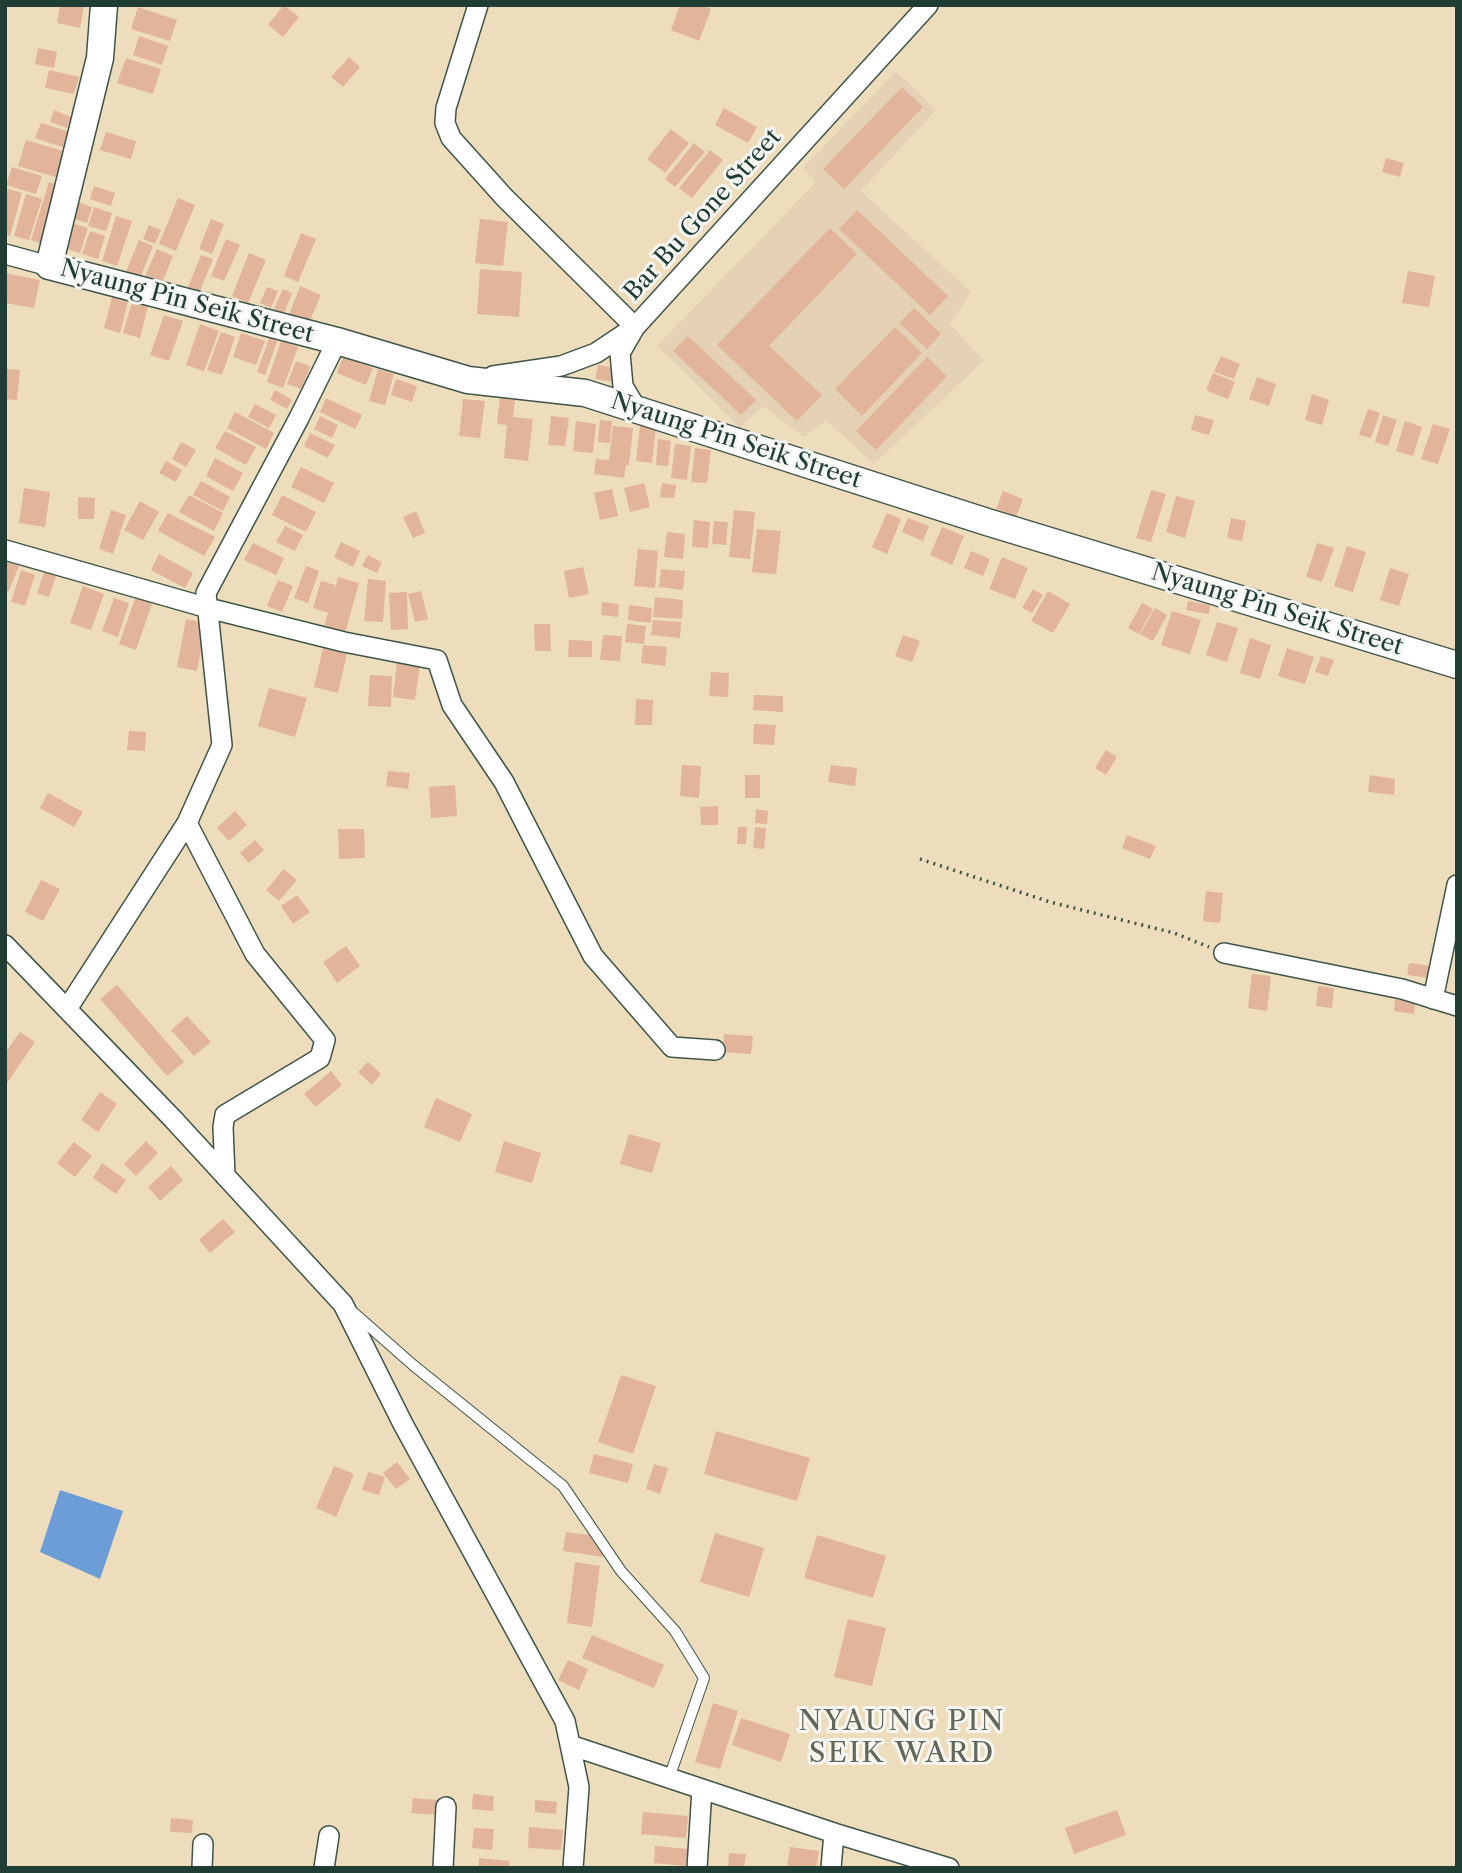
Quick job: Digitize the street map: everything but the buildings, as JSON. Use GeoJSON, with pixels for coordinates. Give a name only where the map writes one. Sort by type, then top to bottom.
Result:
{"type":"FeatureCollection","features":[{"type":"Feature","properties":{"kind":"street"},"geometry":{"type":"LineString","coordinates":[[49,266],[100,58],[104,5]]}},
{"type":"Feature","properties":{"kind":"street"},"geometry":{"type":"LineString","coordinates":[[478,5],[446,108],[445,123],[450,138],[504,197],[635,327],[620,353],[623,386],[636,408]]}},
{"type":"Feature","properties":{"kind":"street","name":"Bar Bu Gone Street"},"geometry":{"type":"LineString","coordinates":[[468,380],[561,366],[596,354],[635,327],[928,5]]}},
{"type":"Feature","properties":{"kind":"street","name":"Nyaung Pin Seik Street"},"geometry":{"type":"LineString","coordinates":[[5,254],[337,341],[468,380],[585,393],[987,522],[1457,666]]}},
{"type":"Feature","properties":{"kind":"street"},"geometry":{"type":"LineString","coordinates":[[67,1009],[187,823],[222,745],[206,593],[337,341]]}},
{"type":"Feature","properties":{"kind":"street"},"geometry":{"type":"LineString","coordinates":[[5,550],[208,608],[344,642],[437,660],[452,705],[504,782],[593,957],[672,1047],[715,1050]]}},
{"type":"Feature","properties":{"kind":"street"},"geometry":{"type":"LineString","coordinates":[[187,823],[256,954],[324,1040],[320,1058],[225,1115],[225,1176]]}},
{"type":"Feature","properties":{"kind":"street"},"geometry":{"type":"LineString","coordinates":[[1433,999],[1457,885]]}},
{"type":"Feature","properties":{"kind":"street"},"geometry":{"type":"LineString","coordinates":[[5,945],[343,1304],[403,1424],[565,1721],[579,1787],[573,1868]]}},
{"type":"Feature","properties":{"kind":"street"},"geometry":{"type":"LineString","coordinates":[[1224,953],[1402,989],[1457,1006]]}},
{"type":"Feature","properties":{"kind":"street"},"geometry":{"type":"LineString","coordinates":[[570,1745],[834,1833],[949,1868]]}},
{"type":"Feature","properties":{"kind":"street"},"geometry":{"type":"LineString","coordinates":[[697,1868],[702,1789]]}},
{"type":"Feature","properties":{"kind":"street"},"geometry":{"type":"LineString","coordinates":[[443,1868],[446,1807]]}},
{"type":"Feature","properties":{"kind":"street"},"geometry":{"type":"LineString","coordinates":[[831,1868],[834,1833]]}},
{"type":"Feature","properties":{"kind":"street"},"geometry":{"type":"LineString","coordinates":[[324,1868],[329,1836]]}},
{"type":"Feature","properties":{"kind":"street"},"geometry":{"type":"LineString","coordinates":[[202,1868],[203,1844]]}},
{"type":"Feature","properties":{"kind":"lane"},"geometry":{"type":"LineString","coordinates":[[343,1304],[413,1365],[563,1486],[621,1571],[676,1631],[704,1678],[669,1778]]}},
{"type":"Feature","properties":{"kind":"path"},"geometry":{"type":"LineString","coordinates":[[920,859],[1050,902],[1174,933],[1224,953]]}},
{"type":"Feature","properties":{"kind":"shaded area"},"geometry":{"type":"Polygon","coordinates":[[[896,71],[936,110],[861,191],[971,292],[950,324],[984,360],[874,464],[826,421],[804,437],[763,406],[740,428],[657,346],[816,182],[803,168],[896,71]]]}},
{"type":"Feature","properties":{"kind":"water"},"geometry":{"type":"Polygon","coordinates":[[[60,1490],[123,1511],[100,1579],[40,1552],[60,1490]]]}},
{"type":"Feature","properties":{"kind":"district","name":"NYAUNG PIN SEIK WARD"},"geometry":{"type":"Point","coordinates":[902,1738]}}]}
